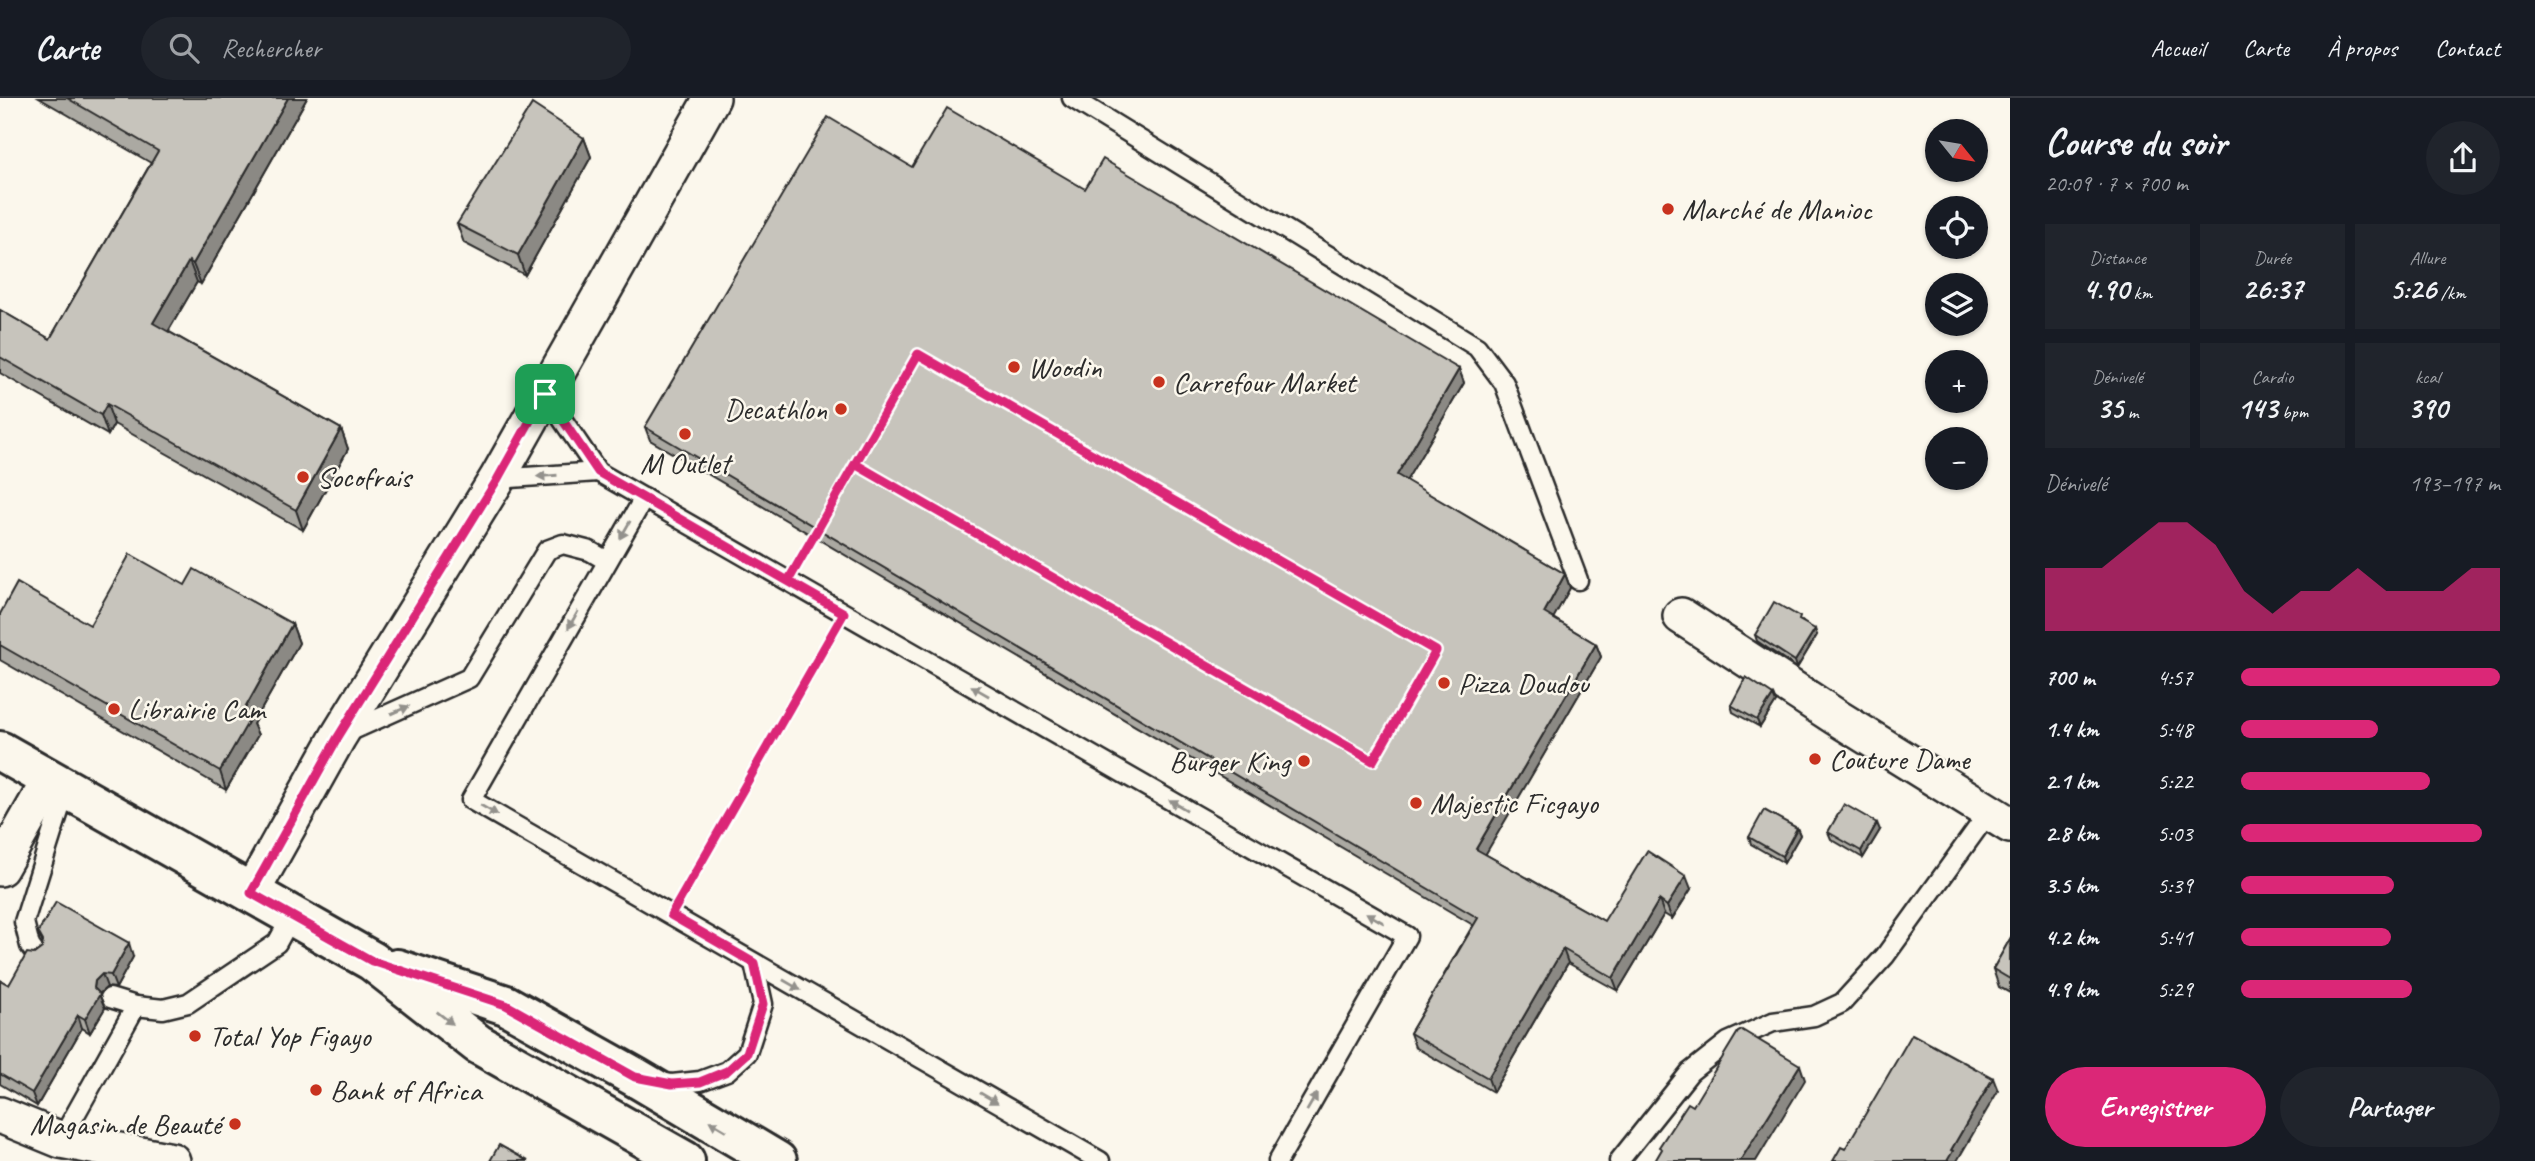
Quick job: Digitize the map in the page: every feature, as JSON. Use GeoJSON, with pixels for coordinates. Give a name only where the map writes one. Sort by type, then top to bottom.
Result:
{"type":"FeatureCollection","features":[{"type":"Feature","properties":{"kind":"main road"},"geometry":{"type":"LineString","coordinates":[[0,751],[372,961],[478,1044],[685,1161]]}},
{"type":"Feature","properties":{"kind":"main road"},"geometry":{"type":"LineString","coordinates":[[372,961],[506,1005],[777,1161]]}},
{"type":"Feature","properties":{"kind":"street"},"geometry":{"type":"LineString","coordinates":[[251,893],[338,737],[497,480],[702,101]]}},
{"type":"Feature","properties":{"kind":"street"},"geometry":{"type":"LineString","coordinates":[[1681,616],[1836,717],[2000,818]]}},
{"type":"Feature","properties":{"kind":"street"},"geometry":{"type":"LineString","coordinates":[[0,868],[58,785]]}},
{"type":"Feature","properties":{"kind":"street"},"geometry":{"type":"LineString","coordinates":[[0,1115],[61,1140],[172,1161]]}},
{"type":"Feature","properties":{"kind":"lane"},"geometry":{"type":"LineString","coordinates":[[1072,98],[1477,347],[1504,383],[1578,580]]}},
{"type":"Feature","properties":{"kind":"lane"},"geometry":{"type":"LineString","coordinates":[[545,394],[598,472],[1407,936],[1278,1161]]}},
{"type":"Feature","properties":{"kind":"lane"},"geometry":{"type":"LineString","coordinates":[[497,480],[598,472]]}},
{"type":"Feature","properties":{"kind":"lane"},"geometry":{"type":"LineString","coordinates":[[643,498],[471,800],[1100,1161]]}},
{"type":"Feature","properties":{"kind":"lane"},"geometry":{"type":"LineString","coordinates":[[338,737],[468,678],[547,550],[563,544],[590,551],[607,561]]}},
{"type":"Feature","properties":{"kind":"lane"},"geometry":{"type":"LineString","coordinates":[[37,956],[30,946],[24,922],[58,785]]}},
{"type":"Feature","properties":{"kind":"lane"},"geometry":{"type":"LineString","coordinates":[[1619,1161],[1690,1072],[1728,1041],[1773,1022],[1814,1016],[1842,1003],[1885,956],[2000,818]]}},
{"type":"Feature","properties":{"kind":"lane"},"geometry":{"type":"LineString","coordinates":[[110,998],[136,1006],[163,1009],[188,1003],[277,943],[292,916]]}},
{"type":"Feature","properties":{"kind":"lane"},"geometry":{"type":"LineString","coordinates":[[635,1077],[672,1084],[700,1082],[727,1071],[747,1053],[763,1004],[754,963]]}},
{"type":"Feature","properties":{"kind":"lane"},"geometry":{"type":"LineString","coordinates":[[61,1140],[136,1006]]}},
{"type":"Feature","properties":{"kind":"path"},"geometry":{"type":"LineString","coordinates":[[788,581],[822,522]]}},
{"type":"Feature","properties":{"kind":"path"},"geometry":{"type":"LineString","coordinates":[[671,915],[844,613]]}},
{"type":"Feature","properties":{"kind":"building"},"geometry":{"type":"Polygon","coordinates":[[[67,98],[288,98],[193,264],[189,261],[153,323],[341,429],[296,510],[107,404],[101,415],[0,357],[0,310],[50,339],[158,151],[67,98]]]}},
{"type":"Feature","properties":{"kind":"building"},"geometry":{"type":"Polygon","coordinates":[[[532,104],[584,138],[518,255],[457,224],[532,104]]]}},
{"type":"Feature","properties":{"kind":"building"},"geometry":{"type":"Polygon","coordinates":[[[947,108],[1085,189],[1103,159],[1459,369],[1397,475],[1565,574],[1544,613],[1596,644],[1476,849],[1604,921],[1647,851],[1686,876],[1667,906],[1659,900],[1613,978],[1563,949],[1488,1078],[1410,1033],[1478,918],[645,427],[828,117],[912,167],[947,108]]]}},
{"type":"Feature","properties":{"kind":"building"},"geometry":{"type":"Polygon","coordinates":[[[130,554],[185,585],[194,569],[292,624],[243,712],[251,717],[220,771],[0,645],[0,614],[17,583],[90,625],[130,554]]]}},
{"type":"Feature","properties":{"kind":"building"},"geometry":{"type":"Polygon","coordinates":[[[1774,602],[1815,629],[1795,661],[1755,635],[1774,602]]]}},
{"type":"Feature","properties":{"kind":"building"},"geometry":{"type":"Polygon","coordinates":[[[1746,677],[1773,695],[1757,720],[1731,705],[1746,677]]]}},
{"type":"Feature","properties":{"kind":"building"},"geometry":{"type":"Polygon","coordinates":[[[1844,804],[1877,823],[1861,851],[1828,832],[1844,804]]]}},
{"type":"Feature","properties":{"kind":"building"},"geometry":{"type":"Polygon","coordinates":[[[1764,810],[1797,828],[1782,856],[1749,837],[1764,810]]]}},
{"type":"Feature","properties":{"kind":"building"},"geometry":{"type":"Polygon","coordinates":[[[56,902],[129,943],[111,975],[102,974],[95,981],[94,988],[100,994],[85,1019],[78,1015],[32,1093],[0,1074],[0,980],[9,985],[27,953],[34,954],[42,948],[43,941],[38,932],[56,902]]]}},
{"type":"Feature","properties":{"kind":"building"},"geometry":{"type":"Polygon","coordinates":[[[2010,939],[2010,979],[1993,969],[2010,939]]]}},
{"type":"Feature","properties":{"kind":"building"},"geometry":{"type":"Polygon","coordinates":[[[1742,1030],[1800,1065],[1740,1161],[1655,1161],[1662,1149],[1659,1147],[1688,1103],[1693,1106],[1738,1032],[1742,1030]]]}},
{"type":"Feature","properties":{"kind":"building"},"geometry":{"type":"Polygon","coordinates":[[[1912,1034],[1993,1078],[1947,1161],[1833,1161],[1841,1147],[1845,1149],[1912,1034]]]}},
{"type":"Feature","properties":{"kind":"building"},"geometry":{"type":"Polygon","coordinates":[[[499,1145],[528,1161],[490,1161],[499,1145]]]}},
{"type":"Feature","properties":{"kind":"place","name":"Marché de Manioc"},"geometry":{"type":"Point","coordinates":[1668,209]}},
{"type":"Feature","properties":{"kind":"place","name":"Woodin"},"geometry":{"type":"Point","coordinates":[1014,367]}},
{"type":"Feature","properties":{"kind":"place","name":"Carrefour Market"},"geometry":{"type":"Point","coordinates":[1159,382]}},
{"type":"Feature","properties":{"kind":"place","name":"Decathlon"},"geometry":{"type":"Point","coordinates":[841,409]}},
{"type":"Feature","properties":{"kind":"place","name":"M Outlet"},"geometry":{"type":"Point","coordinates":[685,434]}},
{"type":"Feature","properties":{"kind":"place","name":"Socofrais"},"geometry":{"type":"Point","coordinates":[303,477]}},
{"type":"Feature","properties":{"kind":"place","name":"Pizza Doudou"},"geometry":{"type":"Point","coordinates":[1444,683]}},
{"type":"Feature","properties":{"kind":"place","name":"Librairie Cam"},"geometry":{"type":"Point","coordinates":[114,709]}},
{"type":"Feature","properties":{"kind":"place","name":"Couture Dame"},"geometry":{"type":"Point","coordinates":[1815,759]}},
{"type":"Feature","properties":{"kind":"place","name":"Burger King"},"geometry":{"type":"Point","coordinates":[1304,761]}},
{"type":"Feature","properties":{"kind":"place","name":"Majestic Ficgayo"},"geometry":{"type":"Point","coordinates":[1416,803]}},
{"type":"Feature","properties":{"kind":"place","name":"Total Yop Figayo"},"geometry":{"type":"Point","coordinates":[195,1036]}},
{"type":"Feature","properties":{"kind":"place","name":"Bank of Africa"},"geometry":{"type":"Point","coordinates":[316,1090]}},
{"type":"Feature","properties":{"kind":"place","name":"Magasin de Beauté"},"geometry":{"type":"Point","coordinates":[235,1124]}},
{"type":"Feature","properties":{"kind":"route"},"geometry":{"type":"LineString","coordinates":[[545,394],[497,480],[338,737],[251,893],[372,961],[506,1005],[635,1077],[672,1084],[700,1082],[727,1071],[747,1053],[758,1026],[763,1004],[754,963],[671,915],[844,613],[788,581],[918,354],[1436,651],[1373,761],[855,464],[788,581],[598,472],[545,394]]}}]}
